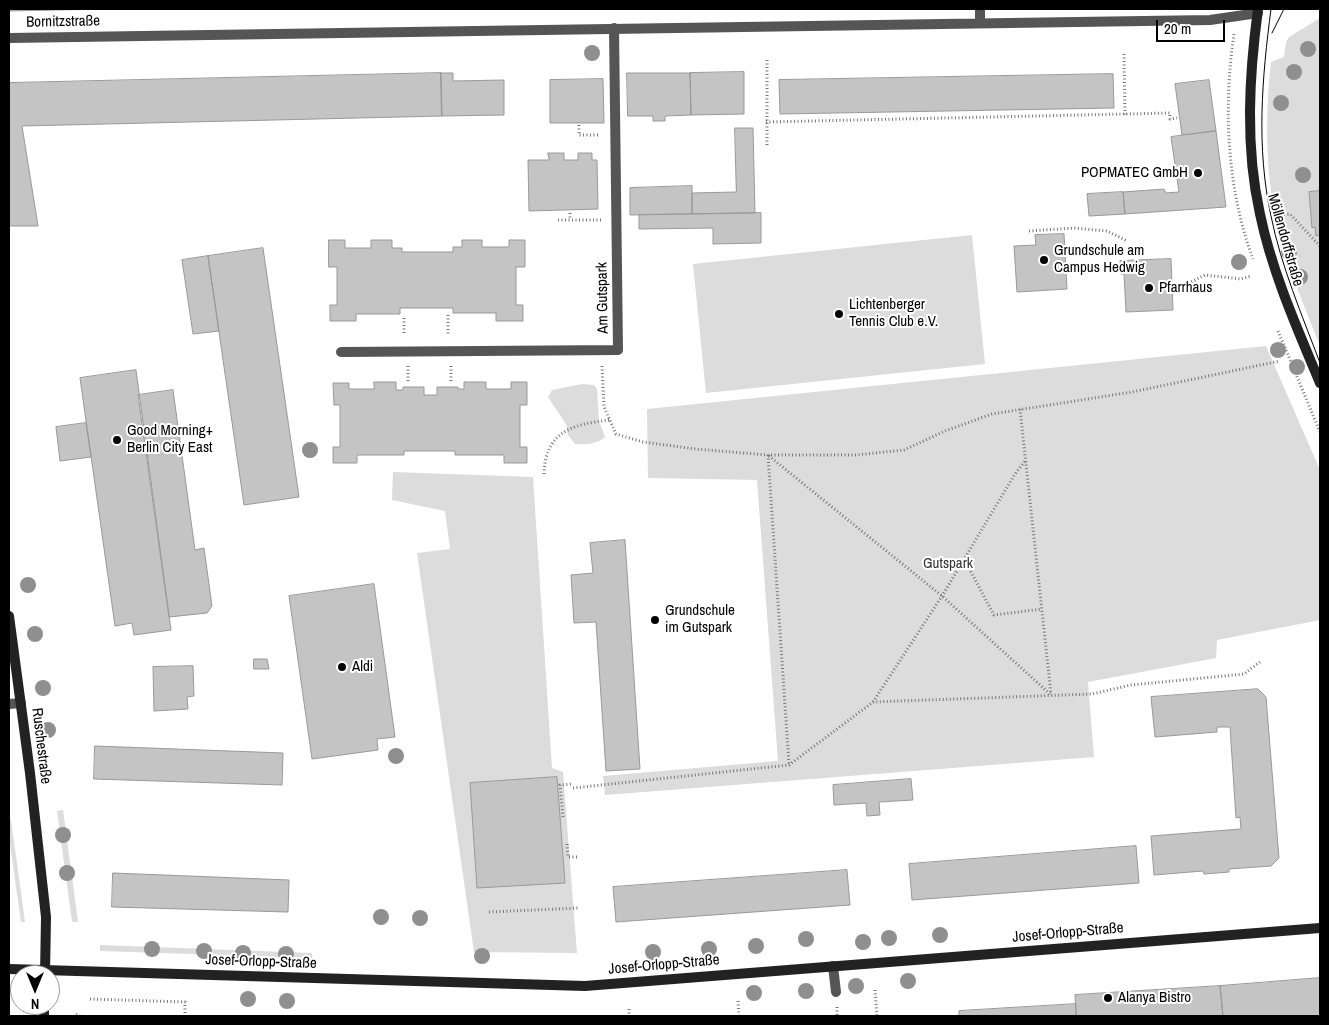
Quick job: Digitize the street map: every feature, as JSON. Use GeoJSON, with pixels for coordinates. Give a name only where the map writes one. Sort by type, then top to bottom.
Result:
{"type":"FeatureCollection","features":[{"type":"Feature","properties":{"kind":"street"},"geometry":{"type":"LineString","coordinates":[[980,9],[980,22]]}},
{"type":"Feature","properties":{"kind":"street","name":"Bornitzstraße"},"geometry":{"type":"LineString","coordinates":[[9,38],[1210,20],[1236,17],[1261,10]]}},
{"type":"Feature","properties":{"kind":"street","name":"Möllendorffstraße"},"geometry":{"type":"LineString","coordinates":[[1261,10],[1251,63],[1250,112],[1254,183],[1260,216],[1285,298],[1320,383]]}},
{"type":"Feature","properties":{"kind":"street","name":"Am Gutspark"},"geometry":{"type":"LineString","coordinates":[[341,352],[618,350],[614,28]]}},
{"type":"Feature","properties":{"kind":"street","name":"Ruschestraße"},"geometry":{"type":"LineString","coordinates":[[9,616],[46,917],[45,965]]}},
{"type":"Feature","properties":{"kind":"street"},"geometry":{"type":"LineString","coordinates":[[9,704],[21,703]]}},
{"type":"Feature","properties":{"kind":"street","name":"Josef-Orlopp-Straße"},"geometry":{"type":"LineString","coordinates":[[60,973],[558,987],[1320,928]]}},
{"type":"Feature","properties":{"kind":"street"},"geometry":{"type":"LineString","coordinates":[[833,966],[836,992]]}},
{"type":"Feature","properties":{"kind":"path"},"geometry":{"type":"LineString","coordinates":[[1229,69],[1236,17]]}},
{"type":"Feature","properties":{"kind":"path"},"geometry":{"type":"LineString","coordinates":[[1124,54],[1125,114]]}},
{"type":"Feature","properties":{"kind":"path"},"geometry":{"type":"LineString","coordinates":[[767,60],[767,144]]}},
{"type":"Feature","properties":{"kind":"path"},"geometry":{"type":"LineString","coordinates":[[766,122],[1170,113],[1170,119],[1177,118]]}},
{"type":"Feature","properties":{"kind":"path"},"geometry":{"type":"LineString","coordinates":[[579,125],[579,134],[615,135]]}},
{"type":"Feature","properties":{"kind":"path"},"geometry":{"type":"LineString","coordinates":[[570,213],[570,220]]}},
{"type":"Feature","properties":{"kind":"path"},"geometry":{"type":"LineString","coordinates":[[1260,216],[1290,214],[1320,246]]}},
{"type":"Feature","properties":{"kind":"path"},"geometry":{"type":"LineString","coordinates":[[558,220],[617,220]]}},
{"type":"Feature","properties":{"kind":"path"},"geometry":{"type":"LineString","coordinates":[[1030,231],[1074,228],[1107,231],[1127,241]]}},
{"type":"Feature","properties":{"kind":"path"},"geometry":{"type":"LineString","coordinates":[[1185,285],[1205,275],[1241,279],[1251,276]]}},
{"type":"Feature","properties":{"kind":"path"},"geometry":{"type":"LineString","coordinates":[[602,350],[604,407],[616,434],[643,442],[768,455],[856,455],[904,450],[992,414],[1132,392],[1280,361]]}},
{"type":"Feature","properties":{"kind":"path"},"geometry":{"type":"LineString","coordinates":[[1020,409],[1027,459],[1051,694]]}},
{"type":"Feature","properties":{"kind":"path"},"geometry":{"type":"LineString","coordinates":[[544,474],[544,459],[549,445],[559,435],[590,422],[610,420]]}},
{"type":"Feature","properties":{"kind":"path"},"geometry":{"type":"LineString","coordinates":[[768,455],[942,596],[1051,694]]}},
{"type":"Feature","properties":{"kind":"path"},"geometry":{"type":"LineString","coordinates":[[768,455],[789,765]]}},
{"type":"Feature","properties":{"kind":"path"},"geometry":{"type":"LineString","coordinates":[[563,817],[560,785],[573,786],[789,765],[873,702],[942,596],[1015,474],[1027,459]]}},
{"type":"Feature","properties":{"kind":"path"},"geometry":{"type":"LineString","coordinates":[[964,559],[994,615],[1042,610]]}},
{"type":"Feature","properties":{"kind":"path"},"geometry":{"type":"LineString","coordinates":[[873,702],[1092,694],[1131,685],[1244,674],[1260,662]]}},
{"type":"Feature","properties":{"kind":"path"},"geometry":{"type":"LineString","coordinates":[[567,844],[568,857],[577,857]]}},
{"type":"Feature","properties":{"kind":"path"},"geometry":{"type":"LineString","coordinates":[[489,912],[579,908]]}},
{"type":"Feature","properties":{"kind":"path"},"geometry":{"type":"LineString","coordinates":[[875,990],[877,1016]]}},
{"type":"Feature","properties":{"kind":"path"},"geometry":{"type":"LineString","coordinates":[[90,999],[185,1002],[185,1016]]}},
{"type":"Feature","properties":{"kind":"path"},"geometry":{"type":"LineString","coordinates":[[738,1001],[739,1016]]}},
{"type":"Feature","properties":{"kind":"path"},"geometry":{"type":"LineString","coordinates":[[629,1009],[629,1016]]}},
{"type":"Feature","properties":{"kind":"green space"},"geometry":{"type":"Polygon","coordinates":[[[1320,18],[1320,346],[1291,270],[1277,223],[1268,163],[1267,123],[1271,62],[1284,57],[1286,42],[1289,37],[1320,18]]]}},
{"type":"Feature","properties":{"kind":"green space","name":"Lichtenberger Tennis Club e.V."},"geometry":{"type":"Polygon","coordinates":[[[972,235],[985,364],[706,393],[693,264],[972,235]]]}},
{"type":"Feature","properties":{"kind":"green space","name":"Gutspark"},"geometry":{"type":"Polygon","coordinates":[[[1266,346],[1320,470],[1320,620],[1217,640],[1216,658],[1088,682],[1094,757],[605,795],[603,776],[778,761],[757,480],[648,478],[647,409],[1266,346]]]}},
{"type":"Feature","properties":{"kind":"green space"},"geometry":{"type":"Polygon","coordinates":[[[582,384],[594,385],[597,389],[599,421],[605,437],[591,443],[575,444],[568,435],[566,424],[548,397],[552,390],[582,384]]]}},
{"type":"Feature","properties":{"kind":"green space"},"geometry":{"type":"Polygon","coordinates":[[[393,472],[533,477],[552,768],[563,772],[577,953],[474,952],[417,553],[450,549],[445,511],[392,500],[393,472]]]}},
{"type":"Feature","properties":{"kind":"green space"},"geometry":{"type":"Polygon","coordinates":[[[63,810],[78,922],[72,922],[57,811],[63,810]]]}},
{"type":"Feature","properties":{"kind":"green space"},"geometry":{"type":"Polygon","coordinates":[[[9,820],[11,820],[25,922],[21,922],[9,837],[9,820]]]}},
{"type":"Feature","properties":{"kind":"green space"},"geometry":{"type":"Polygon","coordinates":[[[100,945],[312,953],[312,958],[100,951],[100,945]]]}},
{"type":"Feature","properties":{"kind":"building"},"geometry":{"type":"Polygon","coordinates":[[[9,9],[105,9],[9,11],[9,9]]]}},
{"type":"Feature","properties":{"kind":"building"},"geometry":{"type":"Polygon","coordinates":[[[744,72],[744,114],[691,115],[690,73],[744,72]]]}},
{"type":"Feature","properties":{"kind":"building"},"geometry":{"type":"Polygon","coordinates":[[[441,73],[453,73],[453,81],[504,80],[504,115],[442,116],[441,73]]]}},
{"type":"Feature","properties":{"kind":"building"},"geometry":{"type":"Polygon","coordinates":[[[441,73],[442,116],[22,126],[38,226],[9,226],[9,83],[441,73]]]}},
{"type":"Feature","properties":{"kind":"building"},"geometry":{"type":"Polygon","coordinates":[[[627,73],[690,73],[691,115],[665,116],[665,121],[653,121],[653,116],[628,116],[627,73]]]}},
{"type":"Feature","properties":{"kind":"building"},"geometry":{"type":"Polygon","coordinates":[[[1113,74],[1114,108],[780,114],[779,80],[1113,74]]]}},
{"type":"Feature","properties":{"kind":"building"},"geometry":{"type":"Polygon","coordinates":[[[603,79],[604,123],[550,123],[550,80],[603,79]]]}},
{"type":"Feature","properties":{"kind":"building"},"geometry":{"type":"Polygon","coordinates":[[[1209,80],[1216,131],[1182,135],[1175,84],[1209,80]]]}},
{"type":"Feature","properties":{"kind":"building"},"geometry":{"type":"Polygon","coordinates":[[[735,128],[753,128],[755,213],[692,214],[692,193],[736,192],[735,128]]]}},
{"type":"Feature","properties":{"kind":"building"},"geometry":{"type":"Polygon","coordinates":[[[1216,131],[1226,207],[1125,214],[1123,192],[1164,189],[1166,193],[1179,192],[1171,137],[1216,131]]]}},
{"type":"Feature","properties":{"kind":"building"},"geometry":{"type":"Polygon","coordinates":[[[548,153],[564,153],[564,160],[578,160],[578,153],[592,153],[592,160],[597,160],[598,209],[529,211],[528,160],[549,160],[548,153]]]}},
{"type":"Feature","properties":{"kind":"building"},"geometry":{"type":"Polygon","coordinates":[[[692,186],[692,214],[630,215],[630,188],[692,186]]]}},
{"type":"Feature","properties":{"kind":"building"},"geometry":{"type":"Polygon","coordinates":[[[1320,191],[1320,235],[1316,236],[1315,227],[1312,228],[1309,192],[1320,191]]]}},
{"type":"Feature","properties":{"kind":"building"},"geometry":{"type":"Polygon","coordinates":[[[1123,192],[1125,214],[1089,216],[1087,194],[1123,192]]]}},
{"type":"Feature","properties":{"kind":"building"},"geometry":{"type":"Polygon","coordinates":[[[761,213],[761,243],[713,244],[713,228],[639,229],[639,215],[761,213]]]}},
{"type":"Feature","properties":{"kind":"building"},"geometry":{"type":"Polygon","coordinates":[[[1064,234],[1067,289],[1017,292],[1014,246],[1036,245],[1035,235],[1064,234]]]}},
{"type":"Feature","properties":{"kind":"building"},"geometry":{"type":"Polygon","coordinates":[[[329,240],[345,240],[345,248],[371,248],[371,240],[392,240],[392,248],[402,248],[402,252],[453,252],[453,247],[462,247],[462,240],[482,240],[482,247],[509,247],[509,240],[525,240],[525,267],[516,267],[516,305],[523,305],[523,321],[496,321],[496,313],[453,313],[453,308],[400,308],[400,314],[356,314],[356,321],[330,321],[330,305],[337,305],[337,267],[329,267],[329,240]]]}},
{"type":"Feature","properties":{"kind":"building"},"geometry":{"type":"Polygon","coordinates":[[[263,248],[299,497],[244,505],[208,256],[263,248]]]}},
{"type":"Feature","properties":{"kind":"building"},"geometry":{"type":"Polygon","coordinates":[[[208,256],[219,331],[193,334],[182,260],[208,256]]]}},
{"type":"Feature","properties":{"kind":"building","name":"Pfarrhaus"},"geometry":{"type":"Polygon","coordinates":[[[1171,259],[1173,310],[1126,312],[1124,274],[1121,274],[1120,261],[1171,259]]]}},
{"type":"Feature","properties":{"kind":"building"},"geometry":{"type":"Polygon","coordinates":[[[136,370],[171,630],[134,635],[132,623],[115,626],[80,378],[136,370]]]}},
{"type":"Feature","properties":{"kind":"building"},"geometry":{"type":"Polygon","coordinates":[[[374,382],[396,382],[396,390],[403,390],[403,387],[424,387],[424,395],[437,395],[437,387],[458,387],[458,389],[464,389],[464,382],[486,382],[486,389],[511,389],[511,382],[527,382],[527,405],[520,405],[520,447],[527,447],[527,463],[504,463],[504,455],[455,455],[455,451],[404,451],[404,455],[357,455],[357,463],[333,463],[333,447],[340,447],[340,405],[334,405],[333,383],[349,383],[349,389],[374,389],[374,382]]]}},
{"type":"Feature","properties":{"kind":"building"},"geometry":{"type":"Polygon","coordinates":[[[173,390],[195,550],[204,548],[212,606],[207,613],[169,617],[138,395],[173,390]]]}},
{"type":"Feature","properties":{"kind":"building"},"geometry":{"type":"Polygon","coordinates":[[[86,423],[91,457],[60,461],[56,427],[86,423]]]}},
{"type":"Feature","properties":{"kind":"building"},"geometry":{"type":"Polygon","coordinates":[[[625,540],[640,769],[606,771],[596,622],[574,623],[571,575],[593,573],[590,543],[625,540]]]}},
{"type":"Feature","properties":{"kind":"building","name":"Aldi"},"geometry":{"type":"Polygon","coordinates":[[[374,584],[395,737],[377,739],[378,750],[312,759],[289,596],[374,584]]]}},
{"type":"Feature","properties":{"kind":"building"},"geometry":{"type":"Polygon","coordinates":[[[254,659],[267,659],[269,669],[254,669],[254,659]]]}},
{"type":"Feature","properties":{"kind":"building"},"geometry":{"type":"Polygon","coordinates":[[[193,666],[194,696],[187,697],[188,709],[154,711],[153,667],[193,666]]]}},
{"type":"Feature","properties":{"kind":"building"},"geometry":{"type":"Polygon","coordinates":[[[1258,689],[1266,697],[1279,858],[1271,866],[1229,869],[1229,872],[1204,874],[1203,871],[1154,875],[1151,836],[1241,829],[1240,817],[1236,818],[1230,727],[1217,727],[1217,732],[1155,737],[1151,697],[1258,689]]]}},
{"type":"Feature","properties":{"kind":"building"},"geometry":{"type":"Polygon","coordinates":[[[95,746],[283,753],[282,785],[94,779],[95,746]]]}},
{"type":"Feature","properties":{"kind":"building"},"geometry":{"type":"Polygon","coordinates":[[[557,777],[565,883],[477,888],[470,783],[557,777]]]}},
{"type":"Feature","properties":{"kind":"building"},"geometry":{"type":"Polygon","coordinates":[[[911,779],[913,800],[879,802],[880,815],[867,816],[866,803],[834,805],[833,785],[911,779]]]}},
{"type":"Feature","properties":{"kind":"building"},"geometry":{"type":"Polygon","coordinates":[[[1136,846],[1139,883],[912,900],[909,864],[1136,846]]]}},
{"type":"Feature","properties":{"kind":"building"},"geometry":{"type":"Polygon","coordinates":[[[847,870],[850,905],[616,922],[613,887],[847,870]]]}},
{"type":"Feature","properties":{"kind":"building"},"geometry":{"type":"Polygon","coordinates":[[[113,873],[289,880],[288,912],[112,907],[113,873]]]}},
{"type":"Feature","properties":{"kind":"building"},"geometry":{"type":"Polygon","coordinates":[[[1320,978],[1320,1016],[1223,1016],[1220,986],[1320,978]]]}},
{"type":"Feature","properties":{"kind":"building"},"geometry":{"type":"Polygon","coordinates":[[[1220,986],[1223,1016],[1076,1016],[1075,995],[1220,986]]]}},
{"type":"Feature","properties":{"kind":"building"},"geometry":{"type":"Polygon","coordinates":[[[1076,1004],[1076,1016],[959,1016],[959,1011],[1076,1004]]]}},
{"type":"Feature","properties":{"kind":"tram line"},"geometry":{"type":"LineString","coordinates":[[1271,9],[1262,112],[1263,164],[1266,190],[1280,253],[1320,363]]}},
{"type":"Feature","properties":{"kind":"tram line"},"geometry":{"type":"LineString","coordinates":[[1272,33],[1284,9]]}},
{"type":"Feature","properties":{"kind":"place","name":"POPMATEC GmbH"},"geometry":{"type":"Point","coordinates":[1198,173]}},
{"type":"Feature","properties":{"kind":"place","name":"Grundschule am Campus Hedwig"},"geometry":{"type":"Point","coordinates":[1044,260]}},
{"type":"Feature","properties":{"kind":"place","name":"Pfarrhaus"},"geometry":{"type":"Point","coordinates":[1149,288]}},
{"type":"Feature","properties":{"kind":"place","name":"Lichtenberger Tennis Club e.V."},"geometry":{"type":"Point","coordinates":[839,314]}},
{"type":"Feature","properties":{"kind":"place","name":"Good Morning+ Berlin City East"},"geometry":{"type":"Point","coordinates":[117,440]}},
{"type":"Feature","properties":{"kind":"place","name":"Grundschule im Gutspark"},"geometry":{"type":"Point","coordinates":[655,620]}},
{"type":"Feature","properties":{"kind":"place","name":"Aldi"},"geometry":{"type":"Point","coordinates":[342,667]}},
{"type":"Feature","properties":{"kind":"place","name":"Alanya Bistro"},"geometry":{"type":"Point","coordinates":[1108,998]}}]}
